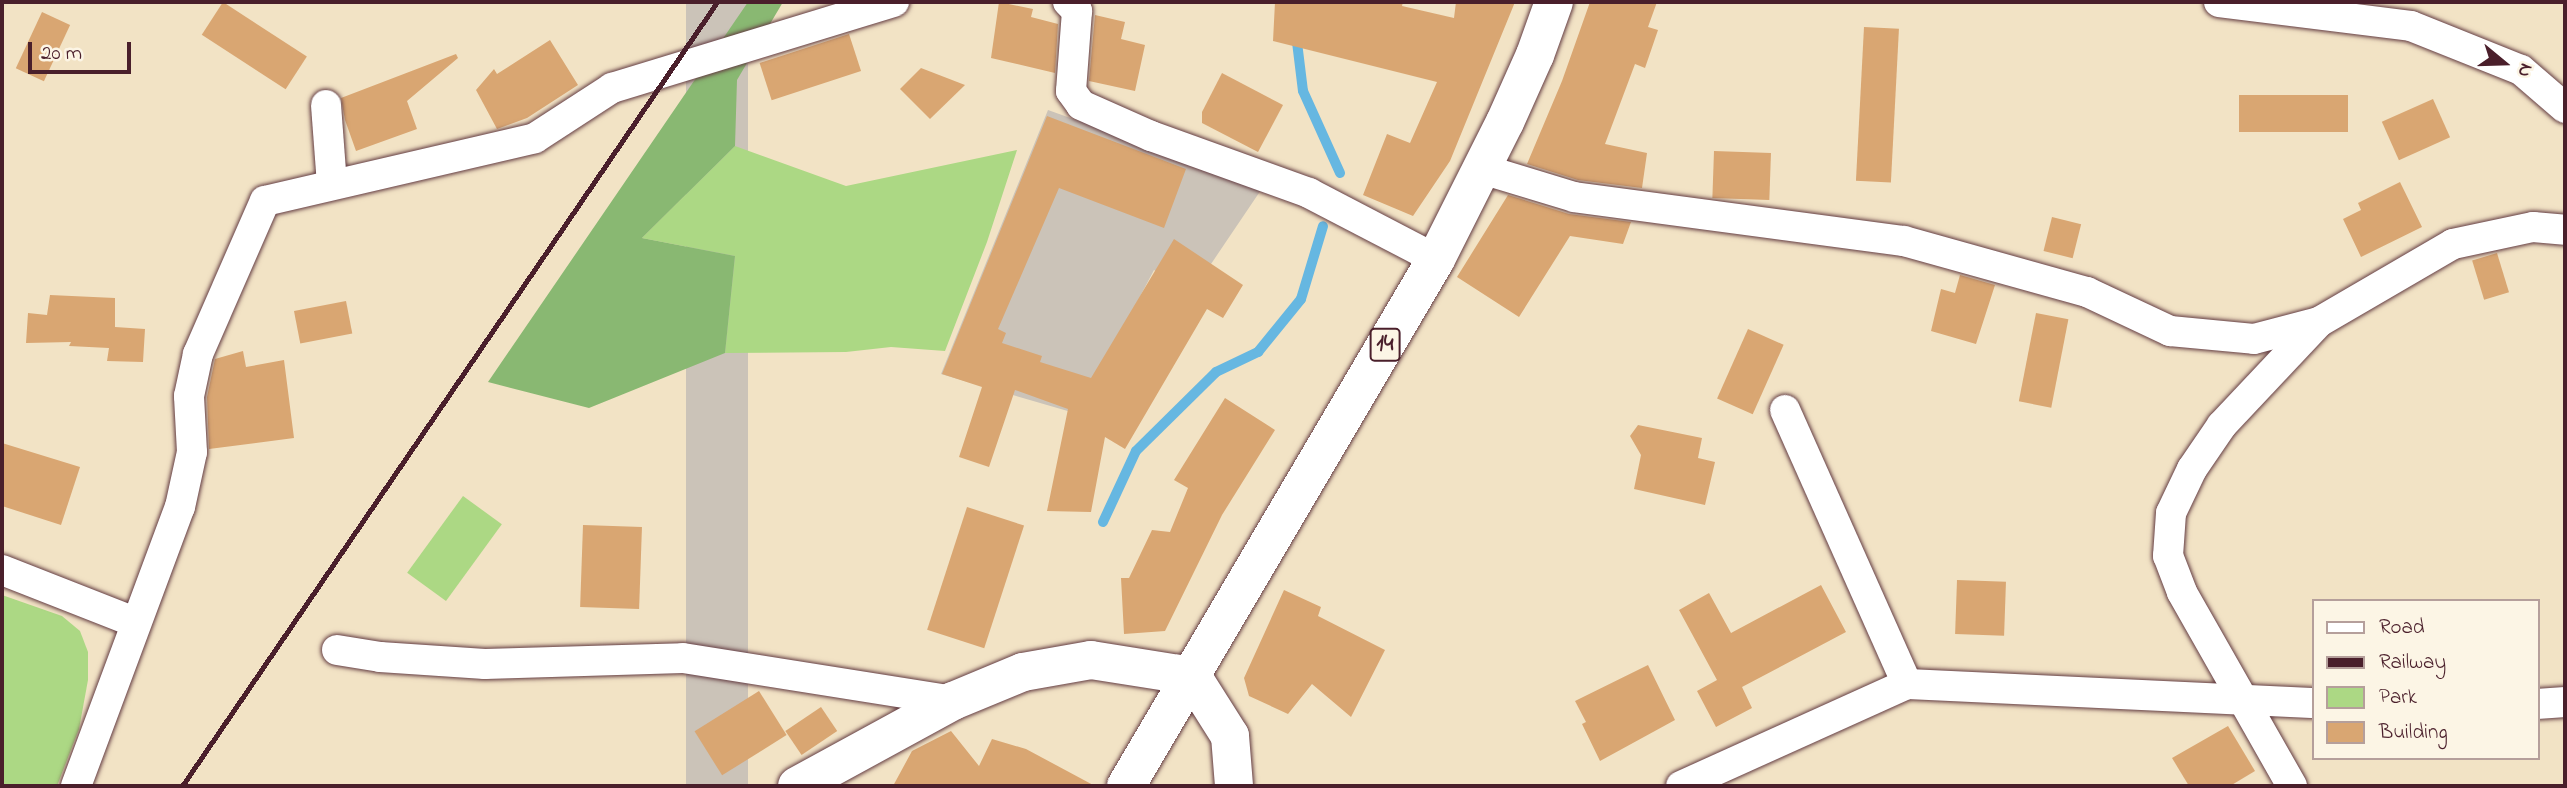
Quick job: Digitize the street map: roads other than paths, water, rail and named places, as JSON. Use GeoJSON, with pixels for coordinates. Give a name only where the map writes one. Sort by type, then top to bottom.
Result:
{"type":"FeatureCollection","features":[{"type":"Feature","properties":{"kind":"main road","name":"14"},"geometry":{"type":"LineString","coordinates":[[1126,786],[1436,259],[1535,55],[1554,2]]}},
{"type":"Feature","properties":{"kind":"main road"},"geometry":{"type":"LineString","coordinates":[[797,786],[953,701],[1023,672],[1091,660],[1192,676],[1230,736],[1234,786]]}},
{"type":"Feature","properties":{"kind":"street"},"geometry":{"type":"LineString","coordinates":[[76,786],[135,622],[180,508],[192,452],[189,396],[198,354],[265,201],[535,138],[612,88],[894,2]]}},
{"type":"Feature","properties":{"kind":"street"},"geometry":{"type":"LineString","coordinates":[[1068,2],[1077,10],[1071,91],[1081,105],[1151,136],[1309,193],[1436,259]]}},
{"type":"Feature","properties":{"kind":"street"},"geometry":{"type":"LineString","coordinates":[[2219,2],[2411,26],[2521,70],[2565,108]]}},
{"type":"Feature","properties":{"kind":"street"},"geometry":{"type":"LineString","coordinates":[[326,105],[332,184]]}},
{"type":"Feature","properties":{"kind":"street"},"geometry":{"type":"LineString","coordinates":[[1482,169],[1574,197],[1904,242],[2087,292],[2170,331],[2254,339],[2319,322],[2453,244],[2533,227],[2565,230]]}},
{"type":"Feature","properties":{"kind":"street"},"geometry":{"type":"LineString","coordinates":[[2292,786],[2182,592],[2168,556],[2171,513],[2192,469],[2222,425],[2319,322]]}},
{"type":"Feature","properties":{"kind":"street"},"geometry":{"type":"LineString","coordinates":[[1785,410],[1907,684]]}},
{"type":"Feature","properties":{"kind":"street"},"geometry":{"type":"LineString","coordinates":[[2,570],[135,622]]}},
{"type":"Feature","properties":{"kind":"street"},"geometry":{"type":"LineString","coordinates":[[337,650],[485,664],[683,658],[953,701]]}},
{"type":"Feature","properties":{"kind":"street"},"geometry":{"type":"LineString","coordinates":[[1681,786],[1907,684],[2312,703]]}},
{"type":"Feature","properties":{"kind":"street"},"geometry":{"type":"LineString","coordinates":[[2539,704],[2565,702]]}},
{"type":"Feature","properties":{"kind":"waterway"},"geometry":{"type":"LineString","coordinates":[[1296,34],[1303,91],[1340,173]]}},
{"type":"Feature","properties":{"kind":"waterway"},"geometry":{"type":"LineString","coordinates":[[1103,522],[1136,451],[1216,372],[1258,352],[1301,299],[1323,226]]}},
{"type":"Feature","properties":{"kind":"railway"},"geometry":{"type":"LineString","coordinates":[[182,786],[717,2]]}}]}
